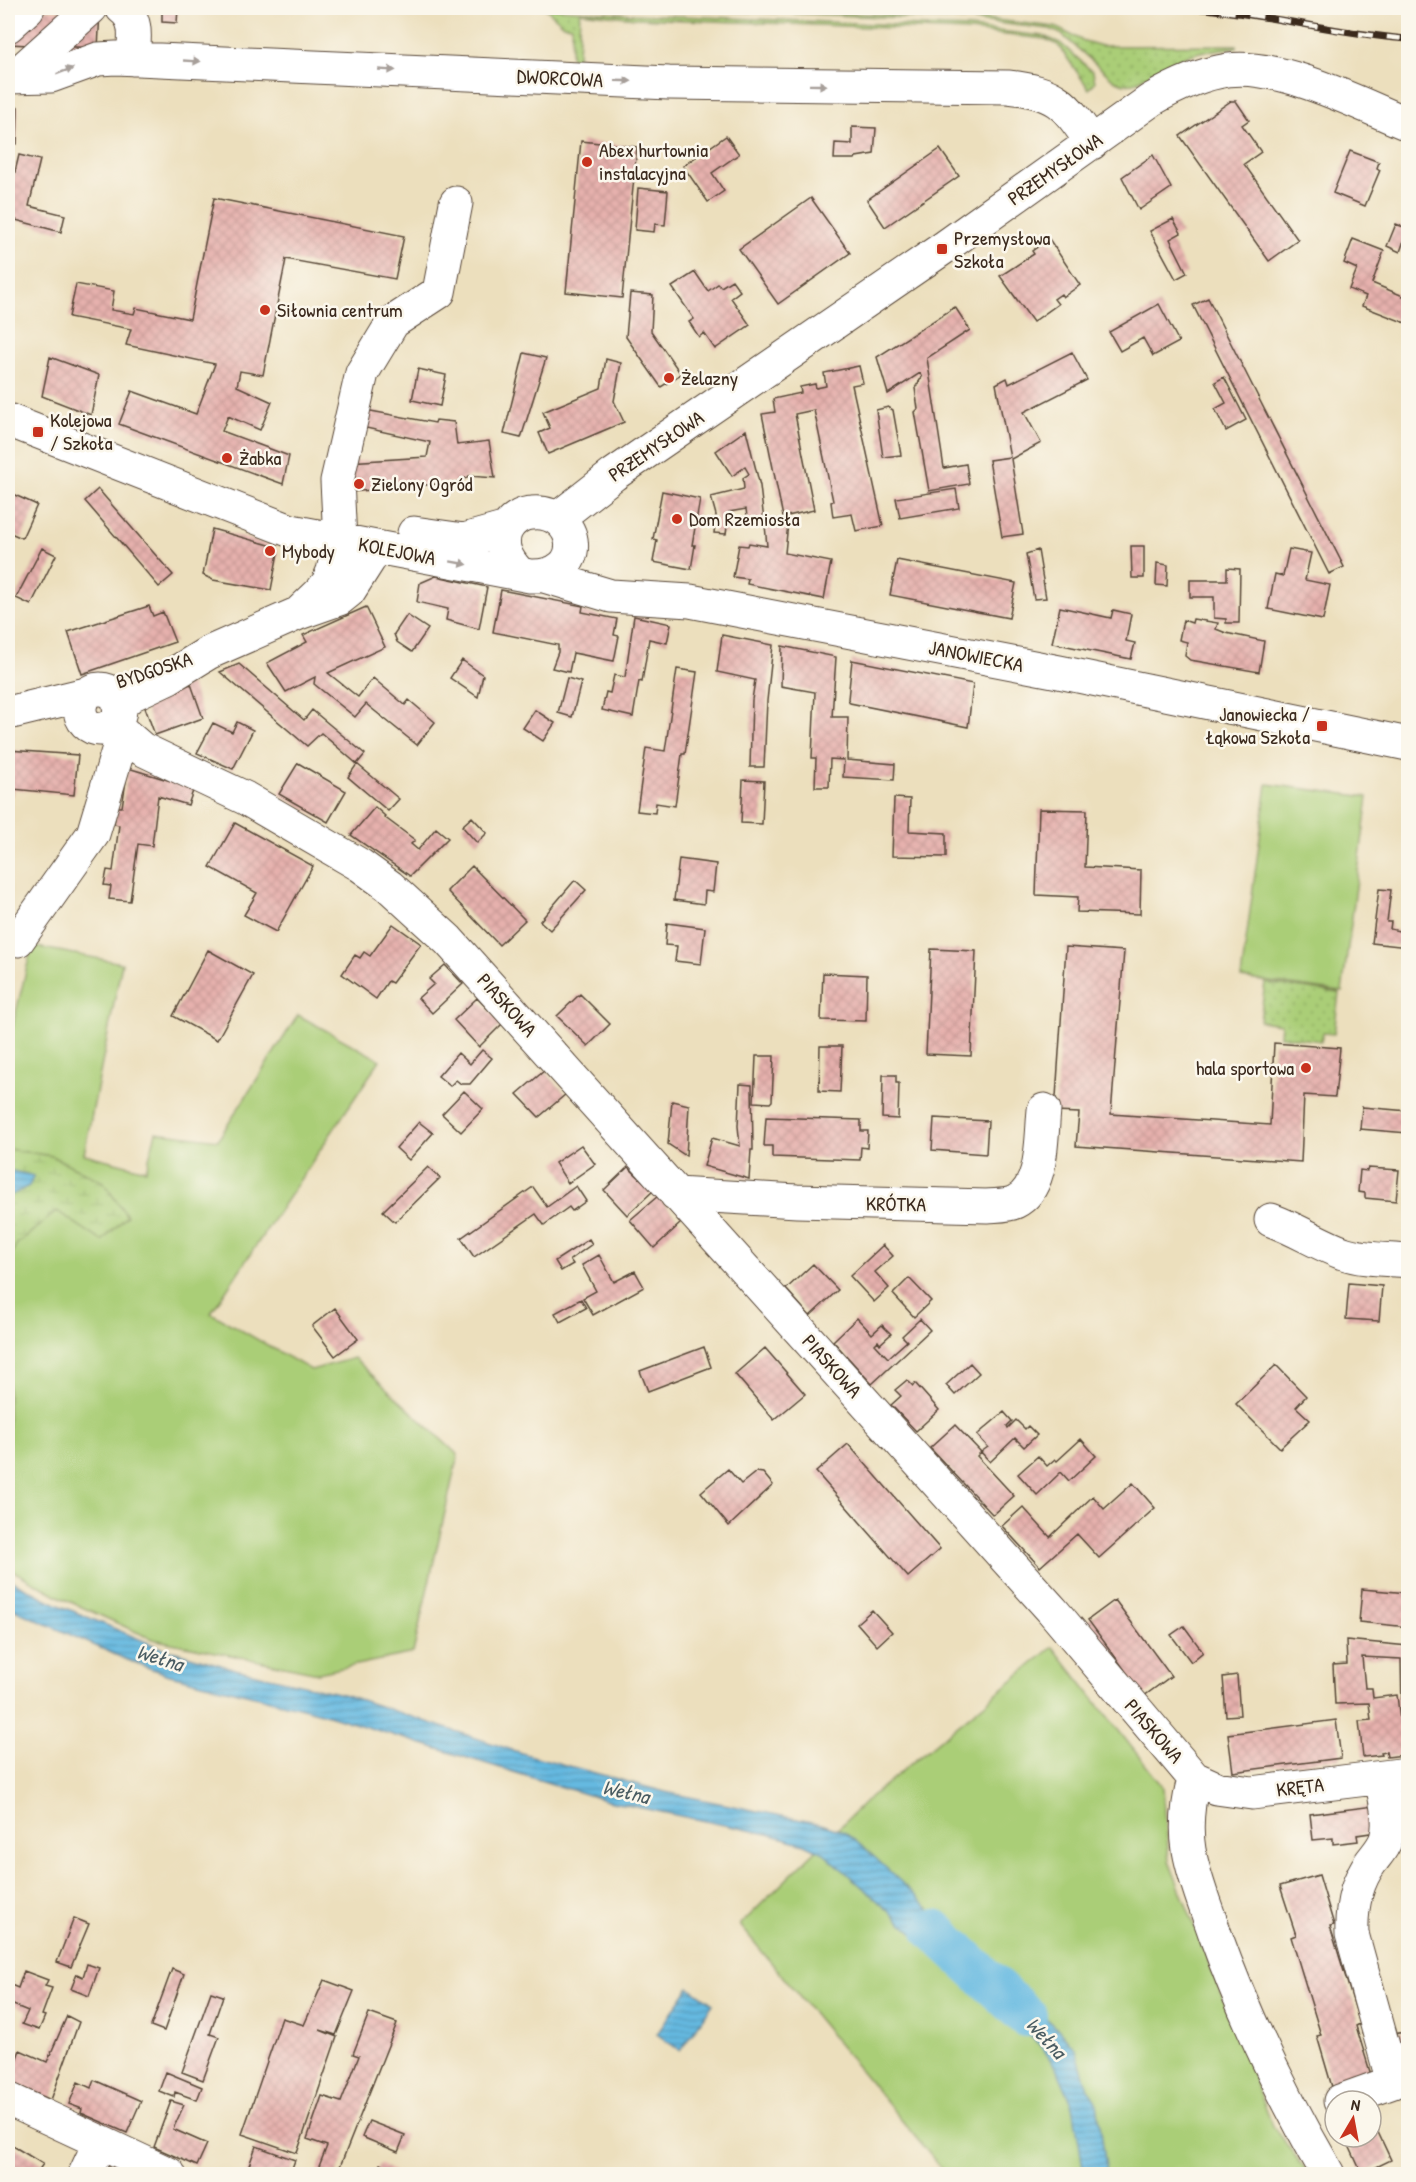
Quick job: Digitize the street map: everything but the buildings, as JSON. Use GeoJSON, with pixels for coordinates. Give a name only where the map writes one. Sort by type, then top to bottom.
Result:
{"type":"FeatureCollection","features":[{"type":"Feature","properties":{"kind":"street"},"geometry":{"type":"LineString","coordinates":[[8,26],[28,8]]}},
{"type":"Feature","properties":{"kind":"street"},"geometry":{"type":"LineString","coordinates":[[10,70],[60,8]]}},
{"type":"Feature","properties":{"kind":"street"},"geometry":{"type":"LineString","coordinates":[[10,70],[92,8]]}},
{"type":"Feature","properties":{"kind":"street"},"geometry":{"type":"LineString","coordinates":[[122,8],[128,12],[135,26],[134,59]]}},
{"type":"Feature","properties":{"kind":"street","name":"DWORCOWA"},"geometry":{"type":"LineString","coordinates":[[10,70],[51,76],[98,59],[134,59],[647,82],[1008,87],[1046,94],[1058,101],[1070,111],[1092,143]]}},
{"type":"Feature","properties":{"kind":"street","name":"PRZEMYSŁOWA"},"geometry":{"type":"LineString","coordinates":[[558,518],[613,475],[1092,143],[1150,100],[1174,87],[1229,70],[1262,71],[1283,75],[1408,124]]}},
{"type":"Feature","properties":{"kind":"street","name":"BYDGOSKA"},"geometry":{"type":"LineString","coordinates":[[299,613],[328,583],[333,571],[340,530],[337,481],[362,373],[393,322],[439,292],[456,203]]}},
{"type":"Feature","properties":{"kind":"street","name":"KOLEJOWA"},"geometry":{"type":"LineString","coordinates":[[8,420],[291,531],[340,530],[464,540],[507,528]]}},
{"type":"Feature","properties":{"kind":"street"},"geometry":{"type":"LineString","coordinates":[[525,513],[549,513],[558,518],[570,536],[571,555],[564,566],[555,573],[531,574],[508,561],[504,550],[504,539],[507,528],[515,519],[525,513]]}},
{"type":"Feature","properties":{"kind":"street","name":"KOLEJOWA"},"geometry":{"type":"LineString","coordinates":[[340,530],[380,548],[531,574]]}},
{"type":"Feature","properties":{"kind":"street","name":"BYDGOSKA"},"geometry":{"type":"LineString","coordinates":[[8,712],[104,712],[141,670],[208,653],[299,613],[329,604],[344,595],[360,576],[370,558],[380,548]]}},
{"type":"Feature","properties":{"kind":"street"},"geometry":{"type":"LineString","coordinates":[[571,555],[613,577],[690,601]]}},
{"type":"Feature","properties":{"kind":"street","name":"JANOWIECKA"},"geometry":{"type":"LineString","coordinates":[[531,574],[611,596],[690,601],[1059,672],[1408,744]]}},
{"type":"Feature","properties":{"kind":"street"},"geometry":{"type":"LineString","coordinates":[[8,725],[104,712],[93,834],[18,940]]}},
{"type":"Feature","properties":{"kind":"street","name":"PIASKOWA"},"geometry":{"type":"LineString","coordinates":[[104,712],[152,755],[207,779],[309,834],[360,865],[389,886],[448,940],[1052,1610],[1194,1778],[1189,1798],[1187,1823],[1190,1851],[1203,1899],[1230,1975],[1296,2117],[1329,2175]]}},
{"type":"Feature","properties":{"kind":"street","name":"KRÓTKA"},"geometry":{"type":"LineString","coordinates":[[676,1194],[797,1201],[987,1206],[1012,1203],[1029,1192],[1037,1176],[1044,1110]]}},
{"type":"Feature","properties":{"kind":"street"},"geometry":{"type":"LineString","coordinates":[[1271,1220],[1296,1229],[1344,1254],[1408,1261]]}},
{"type":"Feature","properties":{"kind":"street"},"geometry":{"type":"LineString","coordinates":[[1373,2089],[1393,2082],[1352,1934],[1351,1918],[1359,1883],[1370,1863],[1382,1850],[1387,1837],[1395,1776]]}},
{"type":"Feature","properties":{"kind":"street","name":"KRĘTA"},"geometry":{"type":"LineString","coordinates":[[1194,1778],[1216,1788],[1252,1793],[1395,1776]]}},
{"type":"Feature","properties":{"kind":"street"},"geometry":{"type":"LineString","coordinates":[[8,2099],[169,2175]]}},
{"type":"Feature","properties":{"kind":"street"},"geometry":{"type":"LineString","coordinates":[[1296,2117],[1323,2107]]}},
{"type":"Feature","properties":{"kind":"street"},"geometry":{"type":"LineString","coordinates":[[85,2175],[100,2142]]}},
{"type":"Feature","properties":{"kind":"green space"},"geometry":{"type":"Polygon","coordinates":[[[545,8],[634,14],[970,28],[1043,36],[1060,43],[1093,72],[1095,82],[1089,89],[1058,45],[1045,39],[970,31],[636,18],[580,12],[578,56],[574,62],[571,56],[572,26],[564,25],[545,8]]]}},
{"type":"Feature","properties":{"kind":"green space"},"geometry":{"type":"Polygon","coordinates":[[[646,8],[720,8],[979,18],[1055,27],[1081,40],[1102,46],[1237,45],[1237,47],[1187,56],[1134,83],[1124,84],[1114,80],[1061,34],[1050,29],[969,20],[646,8]]]}},
{"type":"Feature","properties":{"kind":"green space"},"geometry":{"type":"Polygon","coordinates":[[[1267,784],[1368,797],[1342,992],[1241,978],[1267,784]]]}},
{"type":"Feature","properties":{"kind":"green space"},"geometry":{"type":"Polygon","coordinates":[[[32,946],[122,963],[84,1154],[146,1170],[156,1132],[218,1140],[298,1015],[380,1060],[211,1313],[311,1370],[354,1358],[458,1455],[413,1653],[318,1673],[152,1639],[62,1598],[8,1568],[8,1045],[32,946]]]}},
{"type":"Feature","properties":{"kind":"green space"},"geometry":{"type":"Polygon","coordinates":[[[1265,983],[1339,993],[1334,1034],[1323,1033],[1321,1041],[1280,1036],[1281,1024],[1260,1021],[1265,983]]]}},
{"type":"Feature","properties":{"kind":"green space"},"geometry":{"type":"Polygon","coordinates":[[[8,1149],[52,1156],[103,1182],[127,1216],[102,1241],[57,1211],[17,1244],[8,1261],[8,1149]]]}},
{"type":"Feature","properties":{"kind":"green space"},"geometry":{"type":"Polygon","coordinates":[[[1053,1647],[1163,1787],[1169,1861],[1273,2127],[1309,2174],[946,2174],[740,1925],[868,1799],[1053,1647]]]}},
{"type":"Feature","properties":{"kind":"water"},"geometry":{"type":"Polygon","coordinates":[[[8,1170],[34,1176],[29,1186],[8,1197],[8,1170]]]}},
{"type":"Feature","properties":{"kind":"water"},"geometry":{"type":"Polygon","coordinates":[[[8,1579],[54,1603],[158,1647],[235,1669],[346,1695],[521,1753],[665,1792],[821,1824],[844,1832],[868,1851],[985,1961],[964,1978],[824,1853],[805,1844],[768,1834],[608,1801],[318,1712],[166,1674],[125,1659],[8,1607],[8,1579]]]}},
{"type":"Feature","properties":{"kind":"water"},"geometry":{"type":"Polygon","coordinates":[[[993,1969],[1059,2030],[1076,2050],[1088,2089],[1097,2103],[1107,2174],[1084,2174],[1073,2106],[1058,2071],[1042,2047],[974,1986],[993,1969]]]}},
{"type":"Feature","properties":{"kind":"water"},"geometry":{"type":"Polygon","coordinates":[[[689,1987],[713,2004],[680,2051],[657,2034],[689,1987]]]}},
{"type":"Feature","properties":{"kind":"waterway","name":"Wełna"},"geometry":{"type":"LineString","coordinates":[[934,1930],[1026,2016]]}},
{"type":"Feature","properties":{"kind":"railway"},"geometry":{"type":"LineString","coordinates":[[1193,8],[1408,39]]}},
{"type":"Feature","properties":{"kind":"place","name":"Abex hurtownia instalacyjna"},"geometry":{"type":"Point","coordinates":[587,162]}},
{"type":"Feature","properties":{"kind":"place","name":"Przemysłowa Szkoła"},"geometry":{"type":"Point","coordinates":[942,249]}},
{"type":"Feature","properties":{"kind":"place","name":"Siłownia centrum"},"geometry":{"type":"Point","coordinates":[265,310]}},
{"type":"Feature","properties":{"kind":"place","name":"Żelazny"},"geometry":{"type":"Point","coordinates":[669,378]}},
{"type":"Feature","properties":{"kind":"place","name":"Kolejowa / Szkoła"},"geometry":{"type":"Point","coordinates":[38,432]}},
{"type":"Feature","properties":{"kind":"place","name":"Żabka"},"geometry":{"type":"Point","coordinates":[227,458]}},
{"type":"Feature","properties":{"kind":"place","name":"Zielony Ogród"},"geometry":{"type":"Point","coordinates":[359,484]}},
{"type":"Feature","properties":{"kind":"place","name":"Dom Rzemiosła"},"geometry":{"type":"Point","coordinates":[677,519]}},
{"type":"Feature","properties":{"kind":"place","name":"Mybody"},"geometry":{"type":"Point","coordinates":[270,551]}},
{"type":"Feature","properties":{"kind":"place","name":"Janowiecka / Łąkowa Szkoła"},"geometry":{"type":"Point","coordinates":[1322,726]}},
{"type":"Feature","properties":{"kind":"place","name":"hala sportowa"},"geometry":{"type":"Point","coordinates":[1306,1068]}}]}
